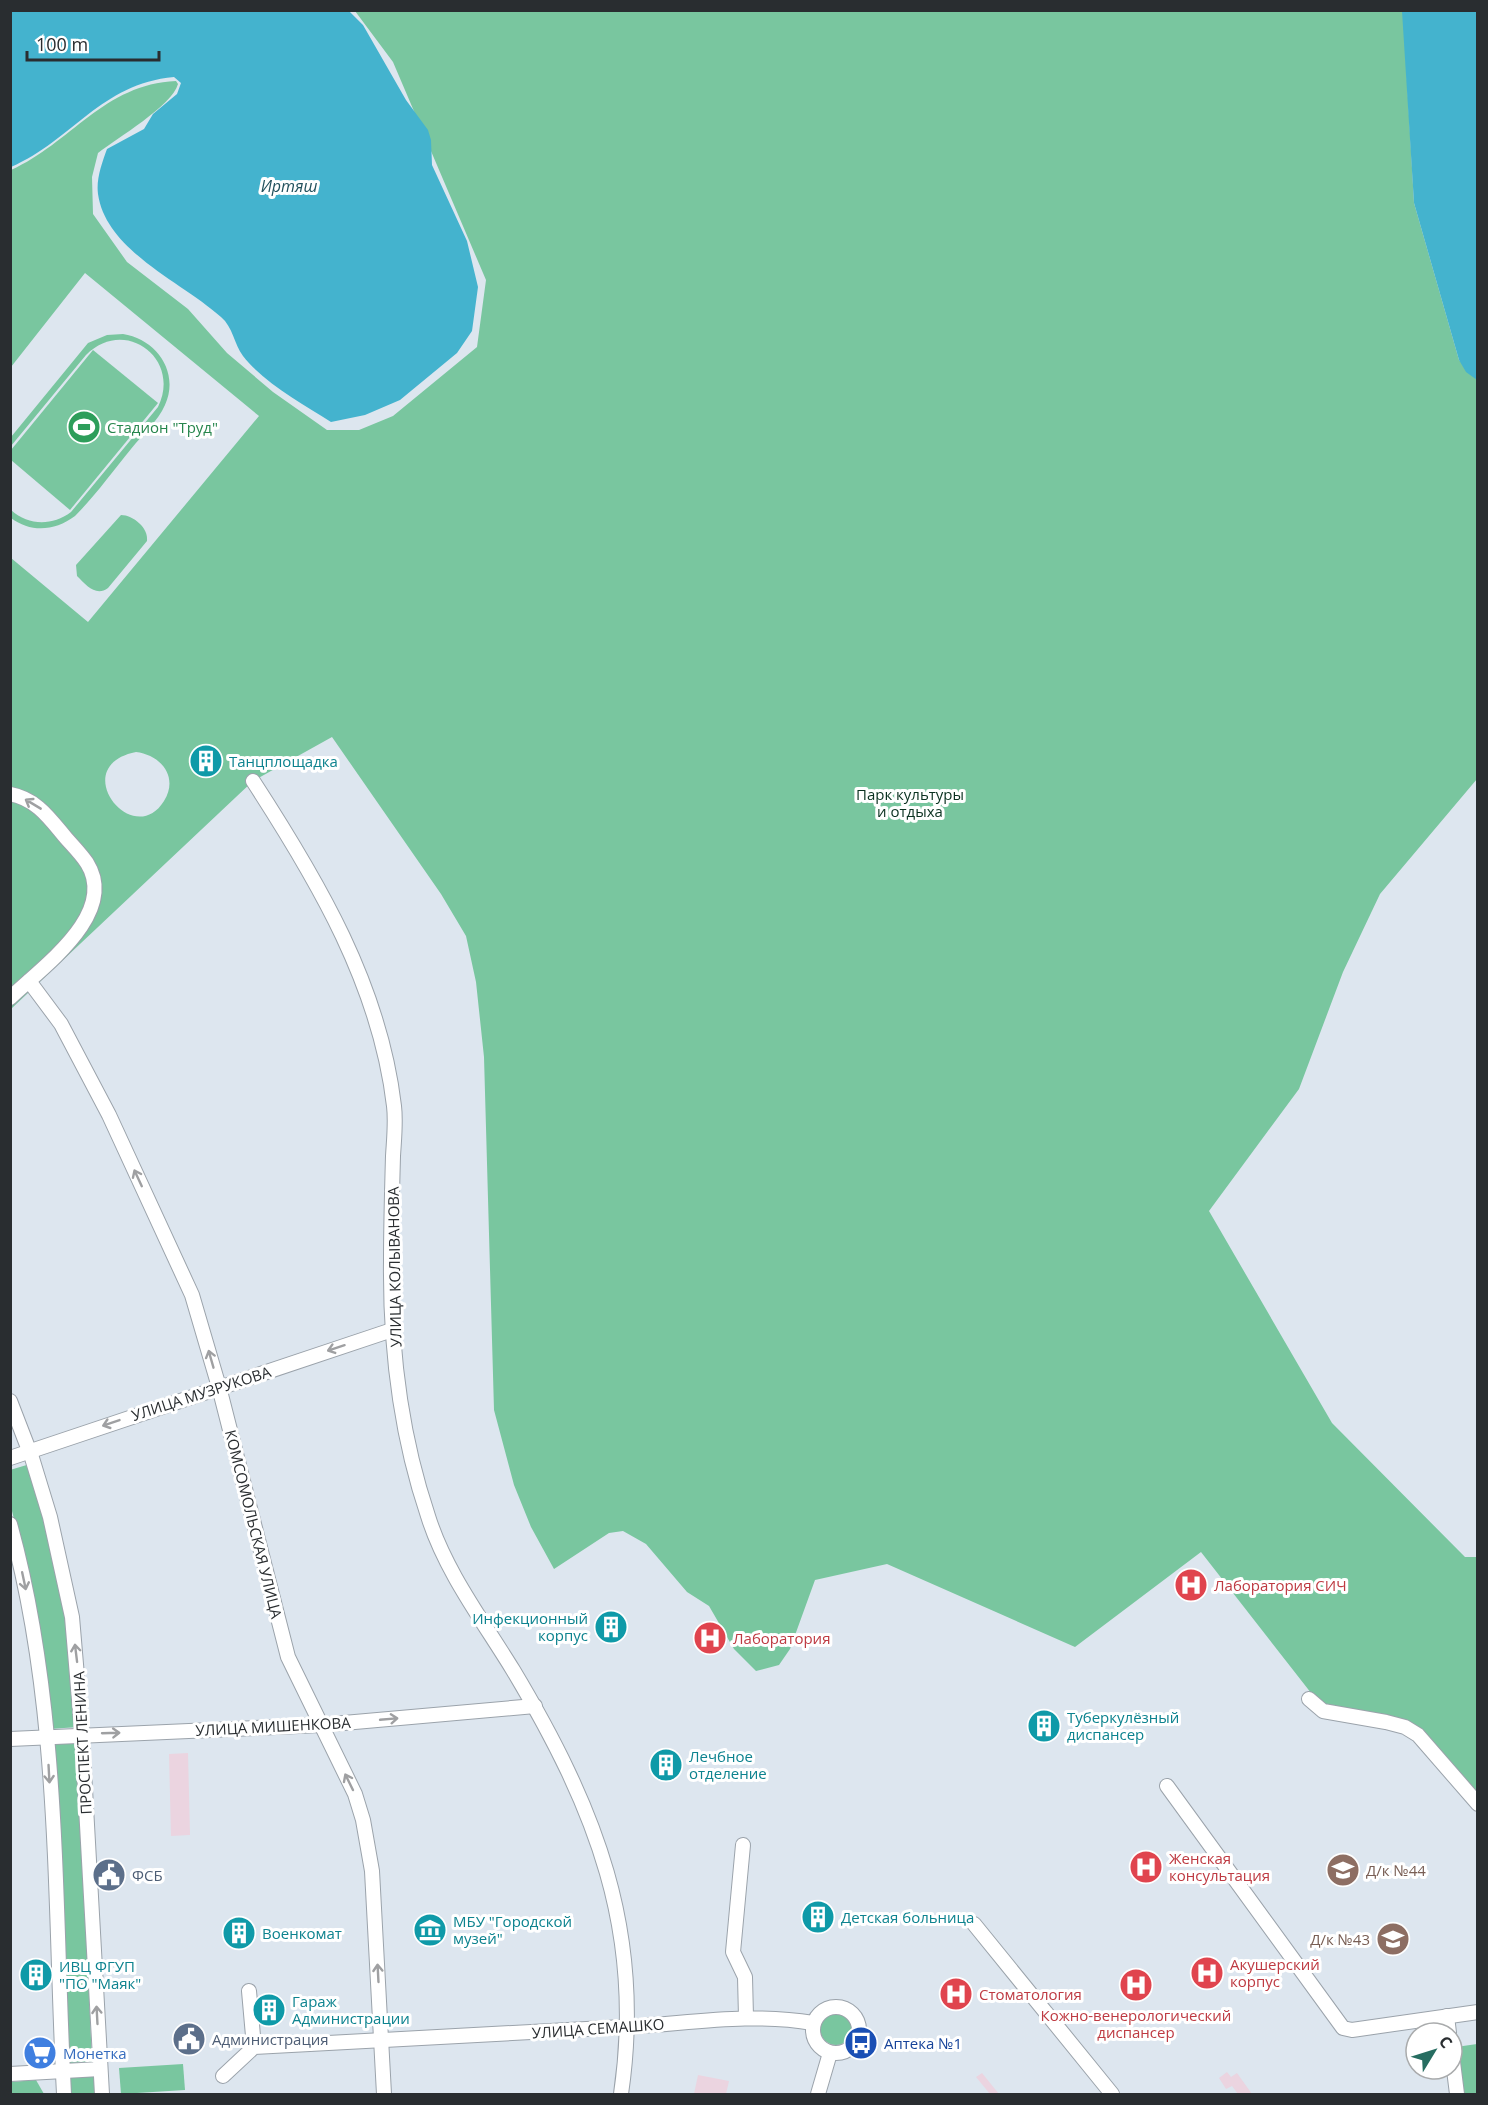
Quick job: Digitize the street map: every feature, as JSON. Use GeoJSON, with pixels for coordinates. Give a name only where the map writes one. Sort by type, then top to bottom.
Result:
{"type":"FeatureCollection","features":[{"type":"Feature","properties":{"kind":"street","name":"УЛИЦА КОЛЫВАНОВА"},"geometry":{"type":"LineString","coordinates":[[253,782],[289,836],[345,939],[366,988],[384,1052],[394,1110],[392,1330],[405,1439],[429,1522],[453,1570],[535,1706],[581,1797],[610,1878],[620,1923],[625,1968],[627,2027],[621,2094]]}},
{"type":"Feature","properties":{"kind":"street"},"geometry":{"type":"LineString","coordinates":[[10,794],[31,802],[51,819],[88,864],[94,898],[92,910],[78,933],[10,998]]}},
{"type":"Feature","properties":{"kind":"street","name":"КОМСОМОЛЬСКАЯ УЛИЦА"},"geometry":{"type":"LineString","coordinates":[[29,981],[61,1024],[109,1115],[192,1295],[219,1387],[288,1657],[355,1794],[369,1845],[384,2094]]}},
{"type":"Feature","properties":{"kind":"street","name":"УЛИЦА МУЗРУКОВА"},"geometry":{"type":"LineString","coordinates":[[10,1458],[392,1330]]}},
{"type":"Feature","properties":{"kind":"street","name":"ПРОСПЕКТ ЛЕНИНА"},"geometry":{"type":"LineString","coordinates":[[10,1401],[30,1451],[62,1566],[72,1617],[82,1734],[102,2094]]}},
{"type":"Feature","properties":{"kind":"street"},"geometry":{"type":"LineString","coordinates":[[10,1524],[34,1634],[47,1737],[64,2094]]}},
{"type":"Feature","properties":{"kind":"street"},"geometry":{"type":"LineString","coordinates":[[1310,1699],[1323,1712],[1386,1722],[1412,1731],[1432,1750],[1478,1804]]}},
{"type":"Feature","properties":{"kind":"street","name":"УЛИЦА МИШЕНКОВА"},"geometry":{"type":"LineString","coordinates":[[10,1739],[321,1725],[535,1706]]}},
{"type":"Feature","properties":{"kind":"street"},"geometry":{"type":"LineString","coordinates":[[1167,1786],[1343,2028],[1352,2030],[1478,2012]]}},
{"type":"Feature","properties":{"kind":"street"},"geometry":{"type":"LineString","coordinates":[[743,1845],[733,1952],[745,1977],[746,2017]]}},
{"type":"Feature","properties":{"kind":"street"},"geometry":{"type":"LineString","coordinates":[[974,1924],[1112,2094]]}},
{"type":"Feature","properties":{"kind":"street"},"geometry":{"type":"LineString","coordinates":[[223,2076],[254,2047],[249,1991]]}},
{"type":"Feature","properties":{"kind":"street"},"geometry":{"type":"LineString","coordinates":[[838,2007],[845,2008],[856,2019],[859,2034],[856,2041],[845,2051],[830,2053],[814,2038],[813,2023],[823,2011],[838,2007]]}},
{"type":"Feature","properties":{"kind":"street"},"geometry":{"type":"LineString","coordinates":[[1447,2016],[1448,2021]]}},
{"type":"Feature","properties":{"kind":"street","name":"УЛИЦА СЕМАШКО"},"geometry":{"type":"LineString","coordinates":[[254,2047],[627,2027],[746,2017],[784,2018],[813,2023]]}},
{"type":"Feature","properties":{"kind":"street"},"geometry":{"type":"LineString","coordinates":[[818,2094],[830,2053]]}},
{"type":"Feature","properties":{"kind":"street"},"geometry":{"type":"LineString","coordinates":[[10,2074],[100,2069]]}},
{"type":"Feature","properties":{"kind":"shaded area"},"geometry":{"type":"Polygon","coordinates":[[[188,1753],[190,1835],[171,1836],[169,1754],[188,1753]]]}},
{"type":"Feature","properties":{"kind":"shaded area"},"geometry":{"type":"Polygon","coordinates":[[[1227,2072],[1231,2077],[1237,2073],[1252,2094],[1238,2094],[1232,2086],[1226,2089],[1219,2078],[1227,2072]]]}},
{"type":"Feature","properties":{"kind":"shaded area"},"geometry":{"type":"Polygon","coordinates":[[[982,2073],[999,2094],[990,2094],[976,2077],[982,2073]]]}},
{"type":"Feature","properties":{"kind":"shaded area"},"geometry":{"type":"Polygon","coordinates":[[[698,2075],[729,2081],[726,2094],[694,2094],[698,2075]]]}},
{"type":"Feature","properties":{"kind":"green space","name":"Парк культуры и отдыха"},"geometry":{"type":"Polygon","coordinates":[[[355,11],[1403,11],[1414,203],[1459,360],[1477,380],[1477,779],[1380,894],[1343,972],[1299,1089],[1209,1211],[1332,1423],[1465,1557],[1477,1557],[1477,1801],[1409,1721],[1322,1707],[1201,1552],[1075,1647],[887,1564],[815,1580],[790,1649],[779,1665],[756,1671],[734,1649],[709,1606],[687,1592],[646,1544],[623,1531],[609,1533],[554,1569],[531,1527],[514,1485],[494,1410],[484,1057],[476,982],[466,936],[441,894],[332,737],[253,781],[11,1009],[11,558],[88,622],[259,416],[85,273],[11,367],[11,170],[32,159],[89,116],[128,92],[176,81],[178,84],[174,93],[166,102],[98,153],[92,177],[93,214],[127,262],[188,309],[227,353],[273,392],[327,430],[359,430],[393,416],[477,347],[486,280],[393,62],[355,11]],[[205,749],[195,755],[193,763],[199,773],[208,774],[216,767],[217,759],[216,755],[205,749]],[[136,752],[116,760],[106,773],[106,787],[112,800],[123,811],[137,816],[151,814],[164,801],[169,784],[168,776],[160,762],[136,752]]]}},
{"type":"Feature","properties":{"kind":"green space"},"geometry":{"type":"Polygon","coordinates":[[[123,334],[146,343],[162,359],[167,369],[169,393],[162,411],[75,516],[59,525],[43,528],[19,523],[11,518],[11,510],[25,519],[41,522],[56,520],[71,512],[158,407],[163,389],[162,373],[156,359],[145,348],[132,341],[117,340],[101,344],[86,355],[11,446],[11,437],[88,343],[107,335],[123,334]]]}},
{"type":"Feature","properties":{"kind":"green space","name":"Стадион \"Труд\""},"geometry":{"type":"Polygon","coordinates":[[[93,350],[158,403],[70,510],[11,460],[11,450],[93,350]]]}},
{"type":"Feature","properties":{"kind":"green space"},"geometry":{"type":"Polygon","coordinates":[[[121,515],[130,517],[143,527],[147,541],[108,588],[95,591],[77,576],[76,565],[121,515]]]}},
{"type":"Feature","properties":{"kind":"green space"},"geometry":{"type":"Polygon","coordinates":[[[30,1464],[67,1618],[78,1727],[50,1729],[11,1507],[10,1470],[30,1464]]]}},
{"type":"Feature","properties":{"kind":"green space"},"geometry":{"type":"Polygon","coordinates":[[[78,1740],[92,2062],[68,2063],[53,1741],[78,1740]]]}},
{"type":"Feature","properties":{"kind":"green space"},"geometry":{"type":"Polygon","coordinates":[[[836,2013],[847,2018],[852,2029],[847,2040],[836,2045],[825,2040],[820,2029],[825,2018],[836,2013]]]}},
{"type":"Feature","properties":{"kind":"green space"},"geometry":{"type":"Polygon","coordinates":[[[1477,2044],[1477,2094],[1463,2094],[1461,2081],[1464,2081],[1464,2046],[1477,2044]]]}},
{"type":"Feature","properties":{"kind":"green space"},"geometry":{"type":"Polygon","coordinates":[[[183,2064],[185,2090],[121,2094],[119,2068],[183,2064]]]}},
{"type":"Feature","properties":{"kind":"green space"},"geometry":{"type":"Polygon","coordinates":[[[94,2074],[95,2094],[69,2094],[68,2076],[94,2074]]]}},
{"type":"Feature","properties":{"kind":"green space"},"geometry":{"type":"Polygon","coordinates":[[[36,2080],[44,2094],[11,2094],[11,2082],[36,2080]]]}},
{"type":"Feature","properties":{"kind":"water","name":"Иртяш"},"geometry":{"type":"Polygon","coordinates":[[[11,10],[349,11],[363,25],[406,100],[428,130],[431,140],[432,165],[467,241],[478,287],[472,331],[457,353],[400,400],[365,415],[331,422],[273,384],[243,356],[225,321],[130,249],[115,232],[104,214],[98,194],[98,183],[107,149],[144,129],[153,114],[177,94],[181,83],[174,77],[148,82],[126,90],[106,101],[33,156],[11,167],[11,10]]]}},
{"type":"Feature","properties":{"kind":"water"},"geometry":{"type":"Polygon","coordinates":[[[1402,11],[1477,11],[1477,380],[1466,372],[1459,360],[1414,203],[1402,11]]]}},
{"type":"Feature","properties":{"kind":"place","name":"Стадион \"Труд\""},"geometry":{"type":"Point","coordinates":[84,427]}},
{"type":"Feature","properties":{"kind":"place","name":"Танцплощадка"},"geometry":{"type":"Point","coordinates":[206,761]}},
{"type":"Feature","properties":{"kind":"place","name":"Лаборатория СИЧ"},"geometry":{"type":"Point","coordinates":[1191,1585]}},
{"type":"Feature","properties":{"kind":"place","name":"Инфекционный корпус"},"geometry":{"type":"Point","coordinates":[611,1627]}},
{"type":"Feature","properties":{"kind":"place","name":"Лаборатория"},"geometry":{"type":"Point","coordinates":[710,1638]}},
{"type":"Feature","properties":{"kind":"place","name":"Туберкулёзный диспансер"},"geometry":{"type":"Point","coordinates":[1044,1726]}},
{"type":"Feature","properties":{"kind":"place","name":"Лечбное отделение"},"geometry":{"type":"Point","coordinates":[666,1765]}},
{"type":"Feature","properties":{"kind":"place","name":"Женская консультация"},"geometry":{"type":"Point","coordinates":[1146,1867]}},
{"type":"Feature","properties":{"kind":"place","name":"Д/к №44"},"geometry":{"type":"Point","coordinates":[1343,1870]}},
{"type":"Feature","properties":{"kind":"place","name":"ФСБ"},"geometry":{"type":"Point","coordinates":[109,1875]}},
{"type":"Feature","properties":{"kind":"place","name":"Детская больница"},"geometry":{"type":"Point","coordinates":[818,1917]}},
{"type":"Feature","properties":{"kind":"place","name":"МБУ \"Городской музей\""},"geometry":{"type":"Point","coordinates":[430,1930]}},
{"type":"Feature","properties":{"kind":"place","name":"Военкомат"},"geometry":{"type":"Point","coordinates":[239,1933]}},
{"type":"Feature","properties":{"kind":"place","name":"Д/к №43"},"geometry":{"type":"Point","coordinates":[1393,1939]}},
{"type":"Feature","properties":{"kind":"place","name":"Акушерский корпус"},"geometry":{"type":"Point","coordinates":[1207,1973]}},
{"type":"Feature","properties":{"kind":"place","name":"ИВЦ ФГУП \"ПО \"Маяк\""},"geometry":{"type":"Point","coordinates":[36,1975]}},
{"type":"Feature","properties":{"kind":"place","name":"Кожно-венерологический диспансер"},"geometry":{"type":"Point","coordinates":[1136,1985]}},
{"type":"Feature","properties":{"kind":"place","name":"Стоматология"},"geometry":{"type":"Point","coordinates":[956,1994]}},
{"type":"Feature","properties":{"kind":"place","name":"Гараж Администрации"},"geometry":{"type":"Point","coordinates":[269,2010]}},
{"type":"Feature","properties":{"kind":"place","name":"Администрация"},"geometry":{"type":"Point","coordinates":[189,2039]}},
{"type":"Feature","properties":{"kind":"place","name":"Аптека №1"},"geometry":{"type":"Point","coordinates":[861,2043]}},
{"type":"Feature","properties":{"kind":"place","name":"Монетка"},"geometry":{"type":"Point","coordinates":[40,2053]}}]}
